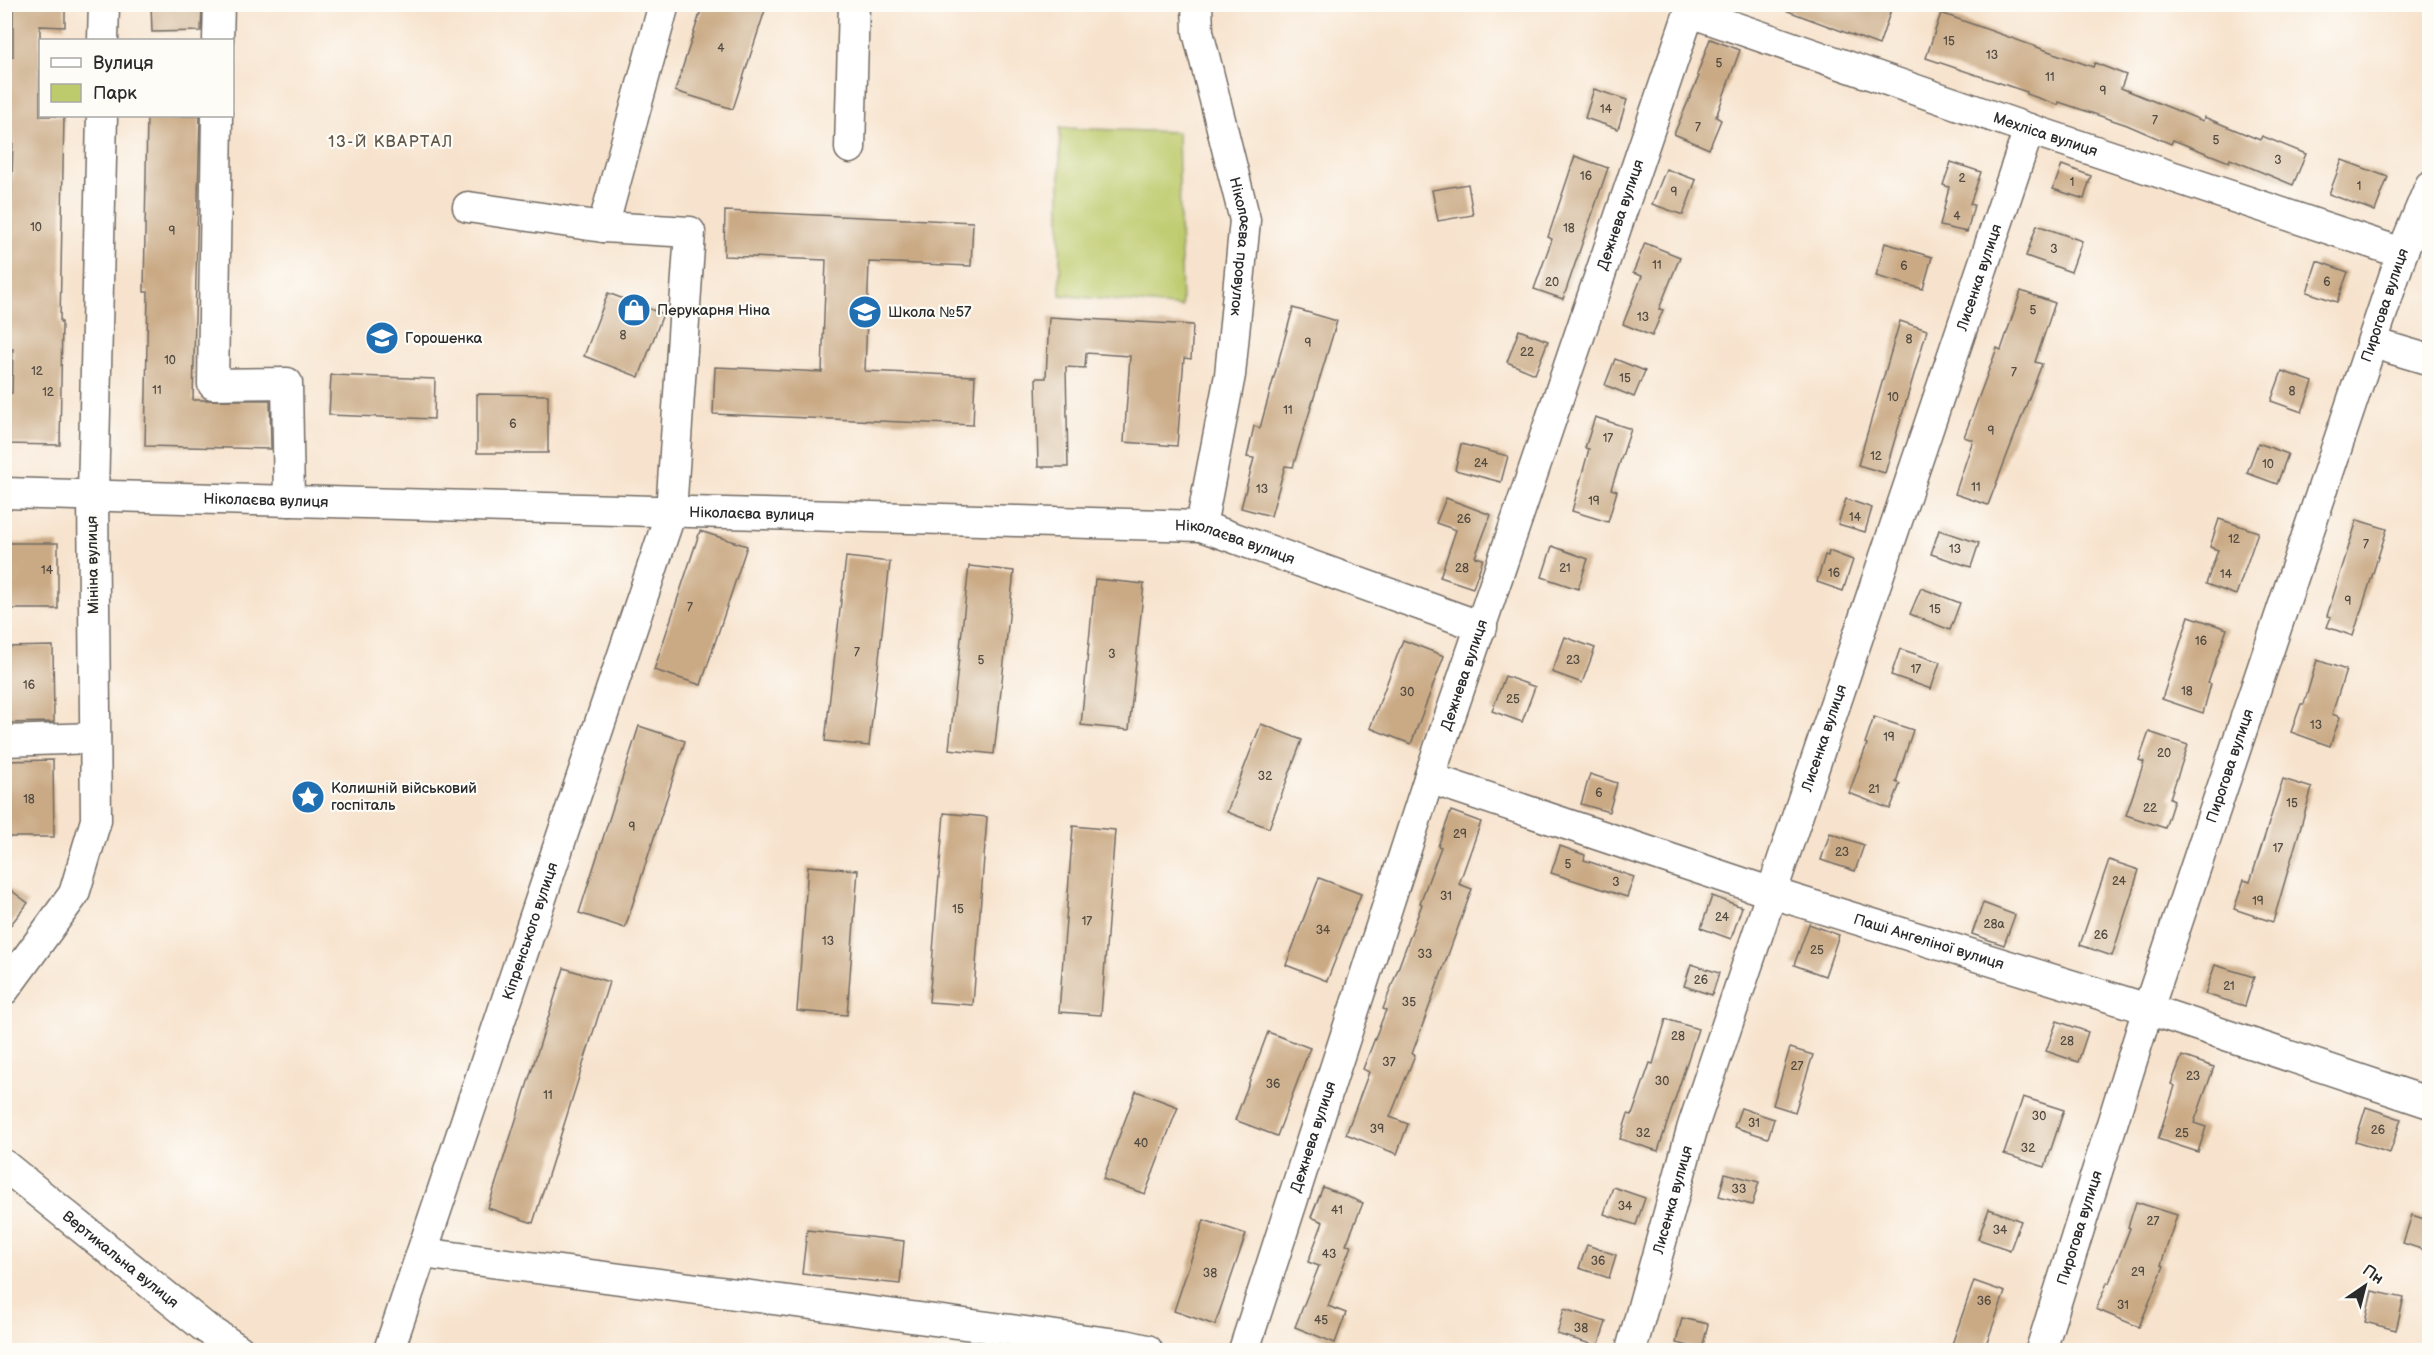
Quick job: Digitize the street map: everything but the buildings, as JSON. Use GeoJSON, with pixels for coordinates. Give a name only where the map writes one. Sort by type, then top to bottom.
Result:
{"type":"FeatureCollection","features":[{"type":"Feature","properties":{"kind":"street"},"geometry":{"type":"LineString","coordinates":[[104,4],[104,39]]}},
{"type":"Feature","properties":{"kind":"street"},"geometry":{"type":"LineString","coordinates":[[218,39],[219,4]]}},
{"type":"Feature","properties":{"kind":"street"},"geometry":{"type":"LineString","coordinates":[[468,207],[603,227],[664,4]]}},
{"type":"Feature","properties":{"kind":"street"},"geometry":{"type":"LineString","coordinates":[[850,148],[854,4]]}},
{"type":"Feature","properties":{"kind":"street","name":"Ніколаєва провулок"},"geometry":{"type":"LineString","coordinates":[[1197,4],[1198,32],[1245,220],[1230,375],[1201,526]]}},
{"type":"Feature","properties":{"kind":"street","name":"Мехліса вулиця"},"geometry":{"type":"LineString","coordinates":[[1691,8],[2029,129],[2402,253]]}},
{"type":"Feature","properties":{"kind":"street","name":"Дежнева вулиця"},"geometry":{"type":"LineString","coordinates":[[1244,1350],[1429,778],[1691,8]]}},
{"type":"Feature","properties":{"kind":"street","name":"Мініна вулиця"},"geometry":{"type":"LineString","coordinates":[[4,990],[74,894],[96,820],[93,495],[102,117]]}},
{"type":"Feature","properties":{"kind":"street"},"geometry":{"type":"LineString","coordinates":[[217,117],[213,384],[287,384],[289,501]]}},
{"type":"Feature","properties":{"kind":"street","name":"Лисенка вулиця"},"geometry":{"type":"LineString","coordinates":[[1631,1350],[1693,1126],[2029,129]]}},
{"type":"Feature","properties":{"kind":"street","name":"Пирогова вулиця"},"geometry":{"type":"LineString","coordinates":[[2041,1350],[2148,1009],[2402,253],[2430,186]]}},
{"type":"Feature","properties":{"kind":"street","name":"Кіпренського вулиця"},"geometry":{"type":"LineString","coordinates":[[388,1350],[671,512],[690,232],[603,227]]}},
{"type":"Feature","properties":{"kind":"street"},"geometry":{"type":"LineString","coordinates":[[2373,343],[2430,360]]}},
{"type":"Feature","properties":{"kind":"street","name":"Ніколаєва вулиця"},"geometry":{"type":"LineString","coordinates":[[4,493],[1201,526],[1482,627]]}},
{"type":"Feature","properties":{"kind":"street"},"geometry":{"type":"LineString","coordinates":[[4,741],[95,738]]}},
{"type":"Feature","properties":{"kind":"street","name":"Паші Ангеліної вулиця"},"geometry":{"type":"LineString","coordinates":[[1429,778],[1772,893],[2148,1009],[2430,1103]]}},
{"type":"Feature","properties":{"kind":"street","name":"Вертикальна вулиця"},"geometry":{"type":"LineString","coordinates":[[4,1165],[203,1326],[240,1350]]}},
{"type":"Feature","properties":{"kind":"street"},"geometry":{"type":"LineString","coordinates":[[422,1253],[1125,1345],[1147,1350]]}},
{"type":"Feature","properties":{"kind":"green space"},"geometry":{"type":"Polygon","coordinates":[[[1060,128],[1178,132],[1182,307],[1060,295],[1060,128]]]}},
{"type":"Feature","properties":{"kind":"place","name":"Перукарня Ніна"},"geometry":{"type":"Point","coordinates":[634,310]}},
{"type":"Feature","properties":{"kind":"place","name":"Школа №57"},"geometry":{"type":"Point","coordinates":[865,312]}},
{"type":"Feature","properties":{"kind":"place","name":"Горошенка"},"geometry":{"type":"Point","coordinates":[382,338]}},
{"type":"Feature","properties":{"kind":"place","name":"Колишній військовий госпіталь"},"geometry":{"type":"Point","coordinates":[308,797]}},
{"type":"Feature","properties":{"kind":"district","name":"13-Й КВАРТАЛ"},"geometry":{"type":"Point","coordinates":[391,142]}}]}
